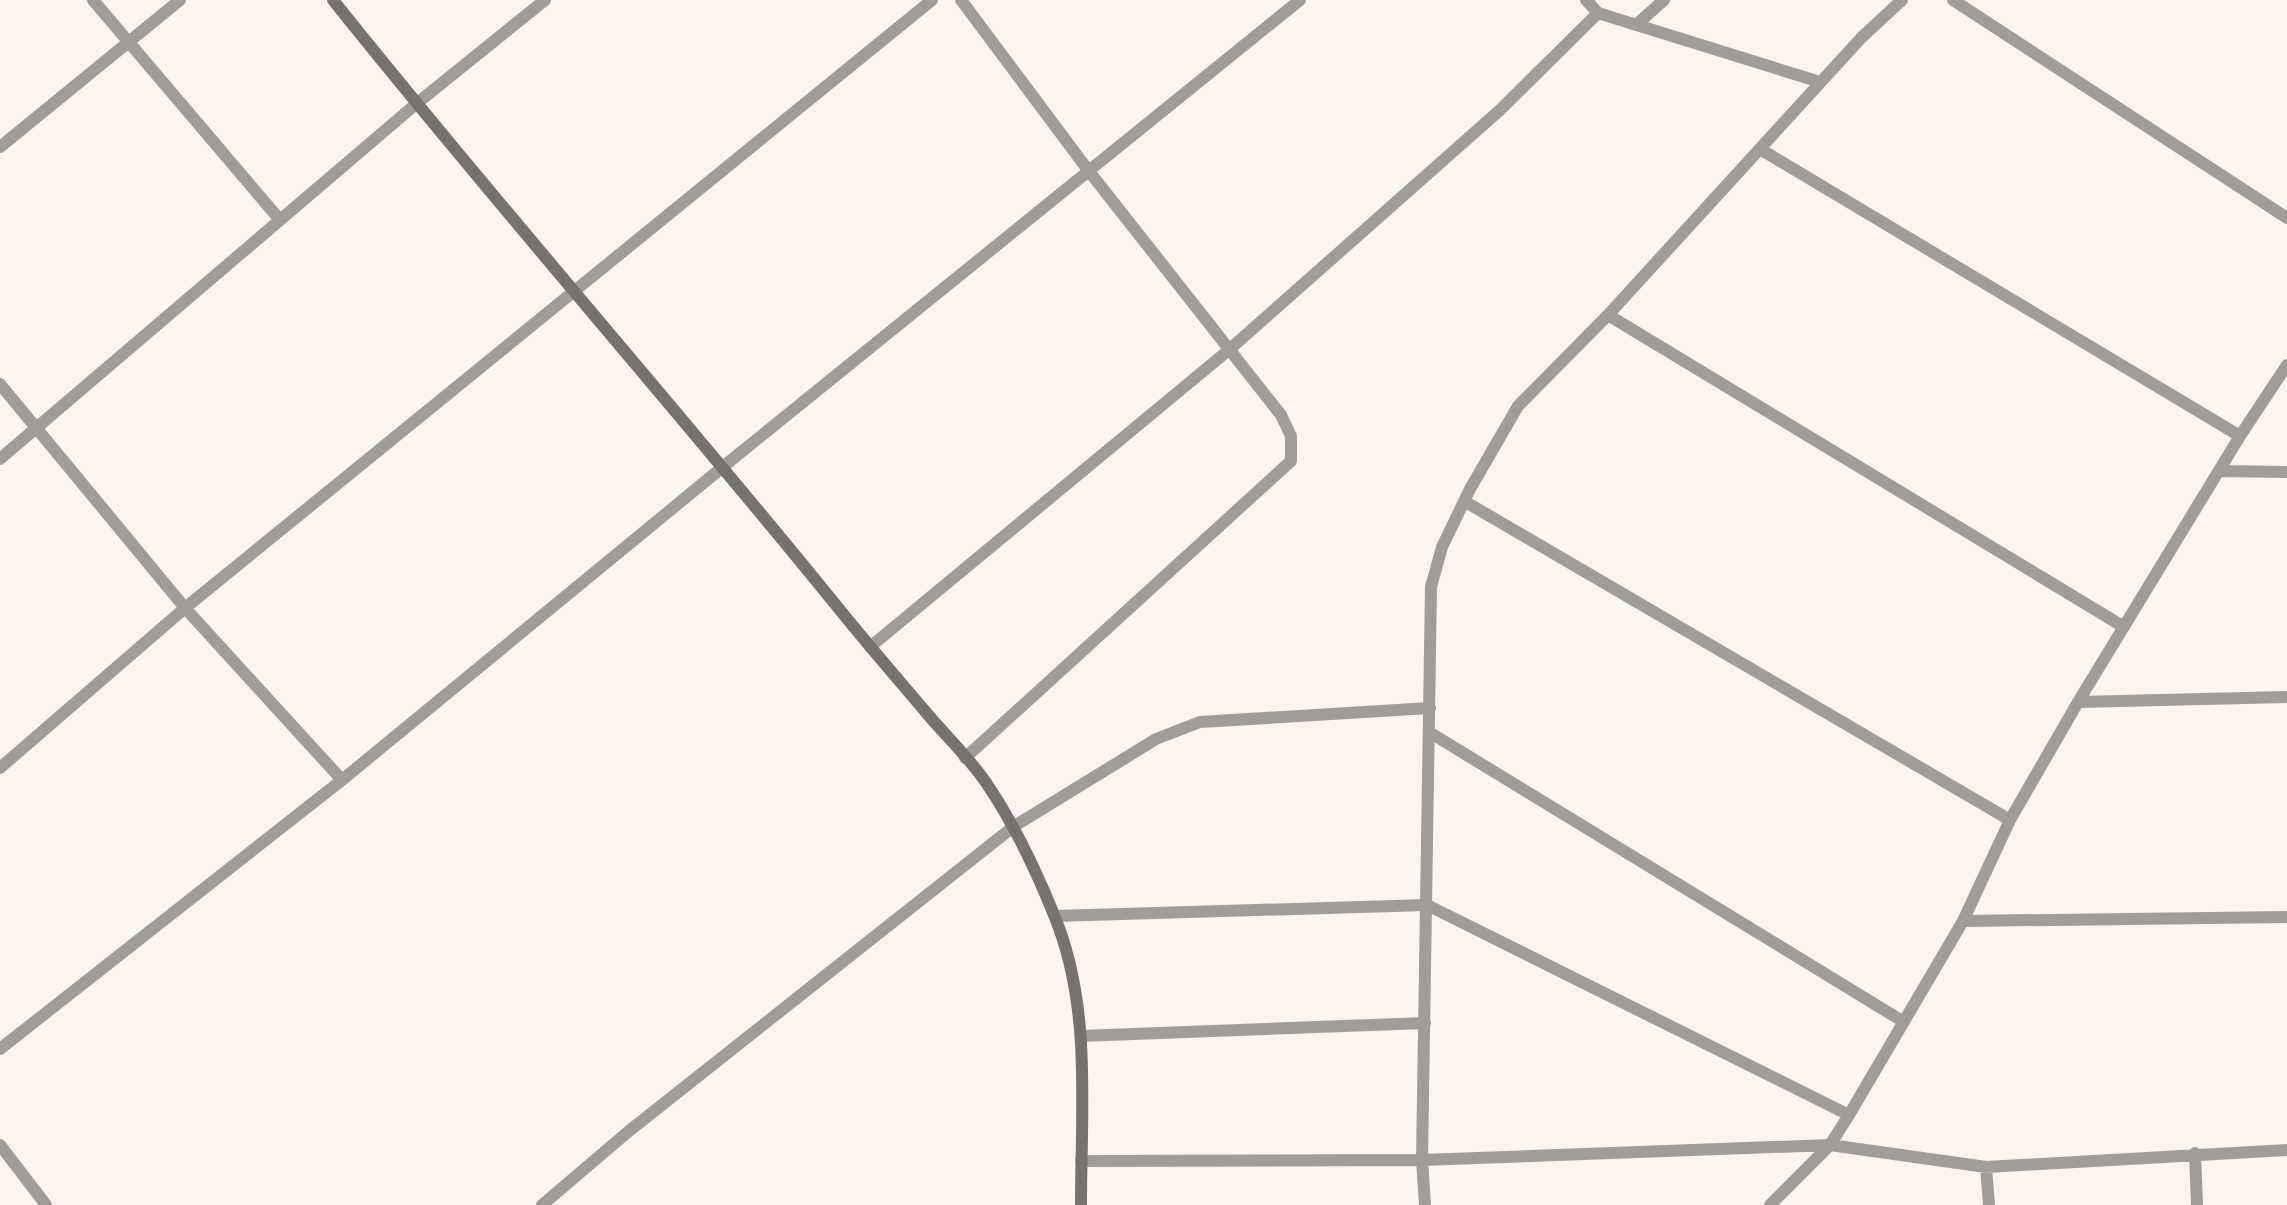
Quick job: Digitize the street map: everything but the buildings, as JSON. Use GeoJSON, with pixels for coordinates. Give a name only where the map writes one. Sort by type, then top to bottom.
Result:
{"type":"FeatureCollection","features":[{"type":"Feature","properties":{"kind":"street"},"geometry":{"type":"LineString","coordinates":[[93,0],[280,220]]}},
{"type":"Feature","properties":{"kind":"street"},"geometry":{"type":"LineString","coordinates":[[0,148],[180,0]]}},
{"type":"Feature","properties":{"kind":"street"},"geometry":{"type":"LineString","coordinates":[[333,0],[416,104],[573,292],[724,466],[870,647],[985,782],[1013,827],[1055,916],[1071,964],[1081,1036],[1081,1205]]}},
{"type":"Feature","properties":{"kind":"street"},"geometry":{"type":"LineString","coordinates":[[0,459],[416,104],[545,0]]}},
{"type":"Feature","properties":{"kind":"street"},"geometry":{"type":"LineString","coordinates":[[0,768],[185,608],[932,0]]}},
{"type":"Feature","properties":{"kind":"street"},"geometry":{"type":"LineString","coordinates":[[961,0],[1088,170],[1281,415],[1291,436],[1291,461],[965,758]]}},
{"type":"Feature","properties":{"kind":"street"},"geometry":{"type":"LineString","coordinates":[[0,1049],[342,780],[724,466],[1300,0]]}},
{"type":"Feature","properties":{"kind":"street"},"geometry":{"type":"LineString","coordinates":[[1586,0],[1598,13],[1820,82]]}},
{"type":"Feature","properties":{"kind":"street"},"geometry":{"type":"LineString","coordinates":[[1636,25],[1664,0]]}},
{"type":"Feature","properties":{"kind":"street"},"geometry":{"type":"LineString","coordinates":[[1425,1205],[1422,1160],[1431,587],[1442,547],[1464,501],[1518,406],[1608,315],[1862,37],[1902,0]]}},
{"type":"Feature","properties":{"kind":"street"},"geometry":{"type":"LineString","coordinates":[[1953,0],[2287,218]]}},
{"type":"Feature","properties":{"kind":"street"},"geometry":{"type":"LineString","coordinates":[[870,647],[1230,349],[1500,110],[1598,13]]}},
{"type":"Feature","properties":{"kind":"street"},"geometry":{"type":"LineString","coordinates":[[1760,149],[2240,436]]}},
{"type":"Feature","properties":{"kind":"street"},"geometry":{"type":"LineString","coordinates":[[1608,315],[2124,627]]}},
{"type":"Feature","properties":{"kind":"street"},"geometry":{"type":"LineString","coordinates":[[1770,1205],[1830,1145],[1849,1115],[1963,921],[2010,820],[2078,702],[2240,436],[2287,365]]}},
{"type":"Feature","properties":{"kind":"street"},"geometry":{"type":"LineString","coordinates":[[0,384],[185,608],[342,780]]}},
{"type":"Feature","properties":{"kind":"street"},"geometry":{"type":"LineString","coordinates":[[2220,471],[2287,472]]}},
{"type":"Feature","properties":{"kind":"street"},"geometry":{"type":"LineString","coordinates":[[1464,501],[2010,820]]}},
{"type":"Feature","properties":{"kind":"street"},"geometry":{"type":"LineString","coordinates":[[2078,702],[2287,697]]}},
{"type":"Feature","properties":{"kind":"street"},"geometry":{"type":"LineString","coordinates":[[542,1205],[629,1131],[1013,827],[1156,739],[1200,722],[1430,708]]}},
{"type":"Feature","properties":{"kind":"street"},"geometry":{"type":"LineString","coordinates":[[1429,732],[1904,1022]]}},
{"type":"Feature","properties":{"kind":"street"},"geometry":{"type":"LineString","coordinates":[[1055,916],[1427,905],[1849,1115]]}},
{"type":"Feature","properties":{"kind":"street"},"geometry":{"type":"LineString","coordinates":[[1963,921],[2287,917]]}},
{"type":"Feature","properties":{"kind":"street"},"geometry":{"type":"LineString","coordinates":[[1081,1036],[1424,1023]]}},
{"type":"Feature","properties":{"kind":"street"},"geometry":{"type":"LineString","coordinates":[[0,1145],[46,1205]]}},
{"type":"Feature","properties":{"kind":"street"},"geometry":{"type":"LineString","coordinates":[[1081,1161],[1422,1160],[1830,1145],[1986,1167],[2195,1153],[2287,1150]]}},
{"type":"Feature","properties":{"kind":"street"},"geometry":{"type":"LineString","coordinates":[[2195,1153],[2197,1205]]}},
{"type":"Feature","properties":{"kind":"street"},"geometry":{"type":"LineString","coordinates":[[1986,1167],[1989,1205]]}}]}
